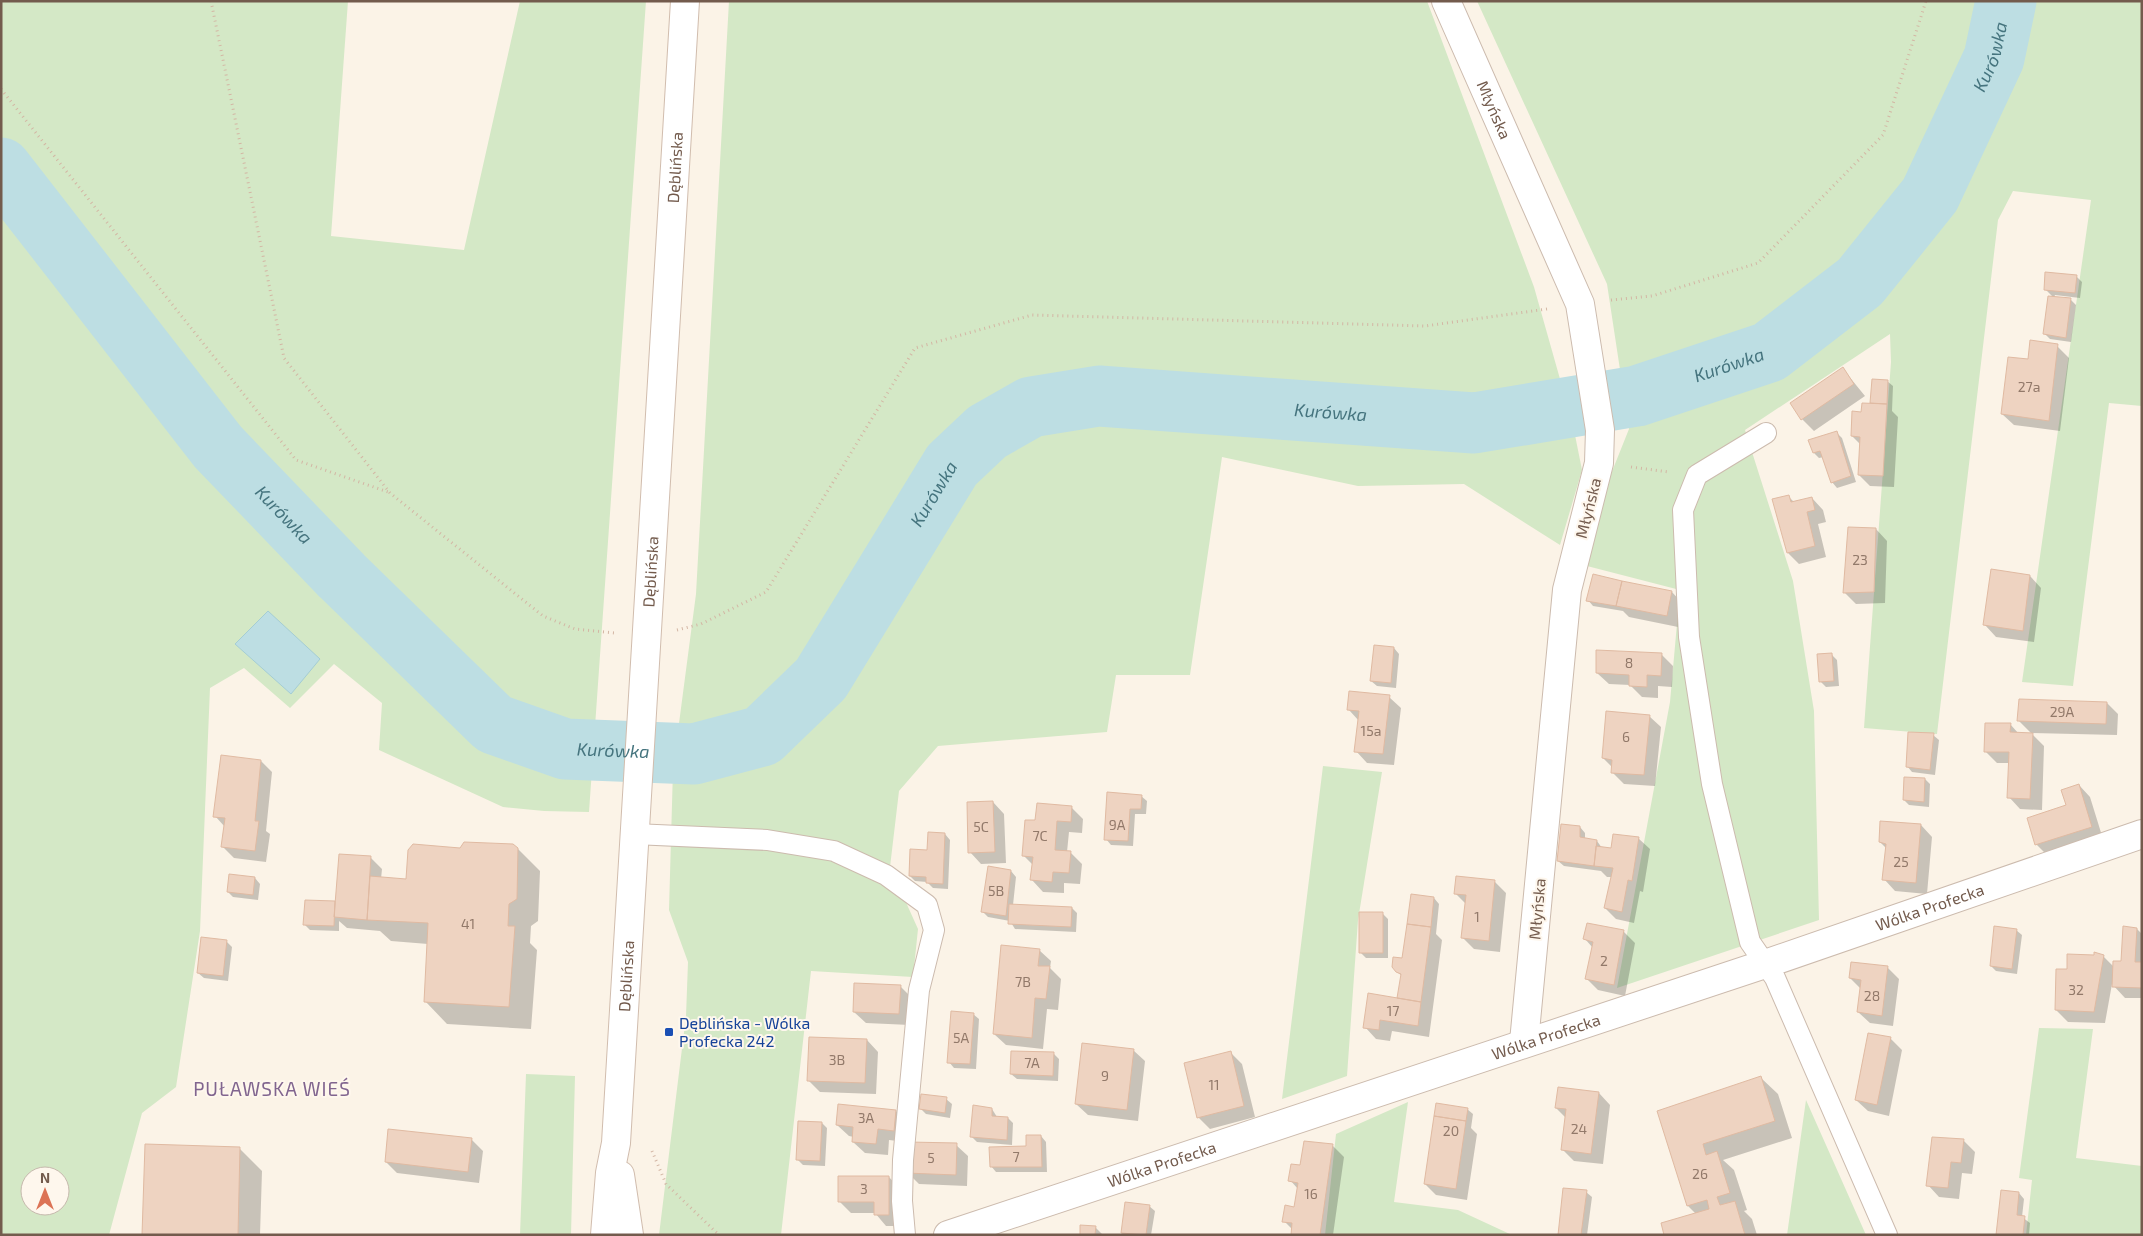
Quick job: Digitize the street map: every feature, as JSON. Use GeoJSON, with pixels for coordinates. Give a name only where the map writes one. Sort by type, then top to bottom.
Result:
{"type":"FeatureCollection","features":[{"type":"Feature","properties":{"kind":"street","name":"Dęblińska"},"geometry":{"type":"LineString","coordinates":[[604,1235],[610,1174],[616,1143],[685,1]]}},
{"type":"Feature","properties":{"kind":"street","name":"Młyńska"},"geometry":{"type":"LineString","coordinates":[[1446,1],[1580,304],[1600,430],[1599,463],[1567,590],[1524,1042]]}},
{"type":"Feature","properties":{"kind":"street","name":"Wólka Profecka"},"geometry":{"type":"LineString","coordinates":[[948,1235],[1524,1042],[1765,964],[2142,834]]}},
{"type":"Feature","properties":{"kind":"street","name":"Dęblińska"},"geometry":{"type":"LineString","coordinates":[[616,1143],[629,1235]]}},
{"type":"Feature","properties":{"kind":"lane"},"geometry":{"type":"LineString","coordinates":[[1766,433],[1697,475],[1683,510],[1689,637],[1712,784],[1750,942],[1775,978],[1887,1235]]}},
{"type":"Feature","properties":{"kind":"lane"},"geometry":{"type":"LineString","coordinates":[[634,826],[767,840],[834,851],[886,875],[927,905],[934,930],[919,990],[916,1018],[903,1160],[902,1201],[905,1235]]}},
{"type":"Feature","properties":{"kind":"path"},"geometry":{"type":"LineString","coordinates":[[211,1],[284,358],[390,493],[543,616],[576,629],[646,637],[701,624],[766,592],[915,348],[1032,315],[1425,326],[1580,304],[1652,296],[1758,263],[1883,136],[1926,1]]}},
{"type":"Feature","properties":{"kind":"path"},"geometry":{"type":"LineString","coordinates":[[1,89],[296,460],[390,493]]}},
{"type":"Feature","properties":{"kind":"path"},"geometry":{"type":"LineString","coordinates":[[1599,463],[1697,475]]}},
{"type":"Feature","properties":{"kind":"path"},"geometry":{"type":"LineString","coordinates":[[652,1151],[666,1184],[719,1235]]}},
{"type":"Feature","properties":{"kind":"green space"},"geometry":{"type":"Polygon","coordinates":[[[1,1],[348,1],[331,236],[464,250],[520,1],[646,1],[589,812],[544,811],[503,807],[379,750],[382,703],[334,664],[290,708],[244,668],[210,688],[200,931],[176,1087],[142,1113],[109,1235],[1,1235],[1,1]]]}},
{"type":"Feature","properties":{"kind":"green space"},"geometry":{"type":"Polygon","coordinates":[[[729,1],[1427,1],[1534,287],[1573,425],[1582,470],[1560,545],[1464,484],[1358,486],[1222,457],[1190,675],[1116,675],[1107,732],[938,746],[899,791],[890,867],[918,929],[913,977],[811,971],[781,1235],[659,1235],[686,1016],[688,962],[669,910],[673,769],[696,594],[729,1]]]}},
{"type":"Feature","properties":{"kind":"green space"},"geometry":{"type":"Polygon","coordinates":[[[1477,1],[2142,1],[2142,406],[2109,403],[2073,686],[2022,682],[2091,200],[2013,191],[1998,220],[1937,734],[1864,728],[1891,362],[1890,334],[1745,430],[1793,581],[1814,711],[1819,920],[1617,988],[1670,702],[1680,590],[1587,566],[1611,474],[1629,429],[1607,284],[1477,1]]]}},
{"type":"Feature","properties":{"kind":"green space"},"geometry":{"type":"Polygon","coordinates":[[[1323,766],[1382,772],[1358,920],[1347,1076],[1282,1099],[1323,766]]]}},
{"type":"Feature","properties":{"kind":"green space"},"geometry":{"type":"Polygon","coordinates":[[[2039,1028],[2093,1029],[2076,1158],[2142,1166],[2142,1235],[2026,1235],[2032,1180],[2019,1178],[2039,1028]]]}},
{"type":"Feature","properties":{"kind":"green space"},"geometry":{"type":"Polygon","coordinates":[[[526,1074],[575,1076],[571,1235],[520,1235],[526,1074]]]}},
{"type":"Feature","properties":{"kind":"green space"},"geometry":{"type":"Polygon","coordinates":[[[1806,1100],[1866,1235],[1787,1235],[1806,1100]]]}},
{"type":"Feature","properties":{"kind":"green space"},"geometry":{"type":"Polygon","coordinates":[[[1408,1102],[1394,1202],[1458,1210],[1512,1235],[1325,1235],[1336,1134],[1408,1102]]]}},
{"type":"Feature","properties":{"kind":"water"},"geometry":{"type":"Polygon","coordinates":[[[268,611],[320,659],[291,694],[235,644],[268,611]]]}},
{"type":"Feature","properties":{"kind":"building"},"geometry":{"type":"Polygon","coordinates":[[[2045,272],[2077,275],[2075,293],[2044,290],[2045,272]]]}},
{"type":"Feature","properties":{"kind":"building"},"geometry":{"type":"Polygon","coordinates":[[[2048,296],[2071,298],[2066,338],[2043,334],[2048,296]]]}},
{"type":"Feature","properties":{"kind":"building"},"geometry":{"type":"Polygon","coordinates":[[[2030,340],[2058,344],[2049,421],[2001,414],[2008,357],[2028,359],[2030,340]]]}},
{"type":"Feature","properties":{"kind":"building"},"geometry":{"type":"Polygon","coordinates":[[[1843,367],[1854,384],[1801,420],[1790,403],[1843,367]]]}},
{"type":"Feature","properties":{"kind":"building"},"geometry":{"type":"Polygon","coordinates":[[[1872,379],[1888,380],[1887,404],[1870,403],[1872,379]]]}},
{"type":"Feature","properties":{"kind":"building"},"geometry":{"type":"Polygon","coordinates":[[[1862,403],[1887,404],[1883,476],[1858,475],[1860,437],[1851,436],[1852,411],[1861,412],[1862,403]]]}},
{"type":"Feature","properties":{"kind":"building"},"geometry":{"type":"Polygon","coordinates":[[[1837,431],[1851,476],[1831,483],[1820,451],[1813,453],[1808,440],[1837,431]]]}},
{"type":"Feature","properties":{"kind":"building"},"geometry":{"type":"Polygon","coordinates":[[[1789,495],[1791,502],[1812,497],[1815,510],[1807,512],[1815,546],[1787,553],[1772,499],[1789,495]]]}},
{"type":"Feature","properties":{"kind":"building"},"geometry":{"type":"Polygon","coordinates":[[[1848,527],[1876,528],[1874,592],[1843,593],[1848,527]]]}},
{"type":"Feature","properties":{"kind":"building"},"geometry":{"type":"Polygon","coordinates":[[[1991,569],[2030,575],[2023,631],[1983,625],[1991,569]]]}},
{"type":"Feature","properties":{"kind":"building"},"geometry":{"type":"Polygon","coordinates":[[[1593,574],[1622,581],[1616,606],[1586,601],[1593,574]]]}},
{"type":"Feature","properties":{"kind":"building"},"geometry":{"type":"Polygon","coordinates":[[[1622,581],[1672,591],[1667,616],[1616,606],[1622,581]]]}},
{"type":"Feature","properties":{"kind":"building"},"geometry":{"type":"Polygon","coordinates":[[[1374,645],[1394,647],[1391,683],[1370,681],[1374,645]]]}},
{"type":"Feature","properties":{"kind":"building"},"geometry":{"type":"Polygon","coordinates":[[[1596,650],[1662,653],[1661,676],[1647,675],[1647,687],[1629,686],[1629,675],[1596,673],[1596,650]]]}},
{"type":"Feature","properties":{"kind":"building"},"geometry":{"type":"Polygon","coordinates":[[[1832,653],[1834,681],[1819,682],[1817,654],[1832,653]]]}},
{"type":"Feature","properties":{"kind":"building"},"geometry":{"type":"Polygon","coordinates":[[[1349,691],[1390,695],[1383,754],[1354,752],[1359,711],[1347,710],[1349,691]]]}},
{"type":"Feature","properties":{"kind":"building"},"geometry":{"type":"Polygon","coordinates":[[[2019,699],[2107,702],[2106,724],[2017,721],[2019,699]]]}},
{"type":"Feature","properties":{"kind":"building"},"geometry":{"type":"Polygon","coordinates":[[[1606,711],[1650,715],[1644,775],[1611,773],[1612,760],[1602,758],[1606,711]]]}},
{"type":"Feature","properties":{"kind":"building"},"geometry":{"type":"Polygon","coordinates":[[[1985,723],[2011,723],[2010,732],[2033,733],[2030,799],[2007,798],[2009,752],[1984,752],[1985,723]]]}},
{"type":"Feature","properties":{"kind":"building"},"geometry":{"type":"Polygon","coordinates":[[[1908,732],[1934,733],[1930,770],[1906,767],[1908,732]]]}},
{"type":"Feature","properties":{"kind":"building"},"geometry":{"type":"Polygon","coordinates":[[[221,755],[261,760],[255,821],[259,821],[255,851],[221,847],[225,818],[213,817],[221,755]]]}},
{"type":"Feature","properties":{"kind":"building"},"geometry":{"type":"Polygon","coordinates":[[[1904,777],[1925,778],[1924,802],[1903,800],[1904,777]]]}},
{"type":"Feature","properties":{"kind":"building"},"geometry":{"type":"Polygon","coordinates":[[[2079,784],[2092,827],[2035,845],[2027,818],[2066,805],[2061,790],[2079,784]]]}},
{"type":"Feature","properties":{"kind":"building"},"geometry":{"type":"Polygon","coordinates":[[[1107,792],[1142,795],[1141,809],[1130,809],[1128,841],[1104,840],[1107,792]]]}},
{"type":"Feature","properties":{"kind":"building"},"geometry":{"type":"Polygon","coordinates":[[[993,801],[995,852],[968,853],[967,802],[993,801]]]}},
{"type":"Feature","properties":{"kind":"building"},"geometry":{"type":"Polygon","coordinates":[[[1037,803],[1072,806],[1071,822],[1057,821],[1055,850],[1071,851],[1069,873],[1053,872],[1052,882],[1030,880],[1033,857],[1022,856],[1025,820],[1035,820],[1037,803]]]}},
{"type":"Feature","properties":{"kind":"building"},"geometry":{"type":"Polygon","coordinates":[[[1880,821],[1921,824],[1916,883],[1882,880],[1886,844],[1879,842],[1880,821]]]}},
{"type":"Feature","properties":{"kind":"building"},"geometry":{"type":"Polygon","coordinates":[[[1561,824],[1580,826],[1580,837],[1597,840],[1594,866],[1557,861],[1561,824]]]}},
{"type":"Feature","properties":{"kind":"building"},"geometry":{"type":"Polygon","coordinates":[[[928,832],[945,833],[943,884],[926,883],[926,877],[909,876],[910,849],[927,850],[928,832]]]}},
{"type":"Feature","properties":{"kind":"building"},"geometry":{"type":"Polygon","coordinates":[[[1613,834],[1639,837],[1632,881],[1628,880],[1622,912],[1604,908],[1613,868],[1594,866],[1596,846],[1611,848],[1613,834]]]}},
{"type":"Feature","properties":{"kind":"building"},"geometry":{"type":"Polygon","coordinates":[[[464,842],[513,844],[518,848],[517,899],[509,904],[508,926],[515,926],[509,1007],[424,1002],[428,923],[367,920],[370,876],[406,879],[408,850],[413,844],[460,848],[464,842]]]}},
{"type":"Feature","properties":{"kind":"building"},"geometry":{"type":"Polygon","coordinates":[[[339,854],[371,856],[367,920],[334,917],[339,854]]]}},
{"type":"Feature","properties":{"kind":"building"},"geometry":{"type":"Polygon","coordinates":[[[988,866],[1011,870],[1006,916],[981,912],[988,866]]]}},
{"type":"Feature","properties":{"kind":"building"},"geometry":{"type":"Polygon","coordinates":[[[229,874],[255,877],[253,895],[227,892],[229,874]]]}},
{"type":"Feature","properties":{"kind":"building"},"geometry":{"type":"Polygon","coordinates":[[[1456,876],[1495,880],[1489,941],[1461,938],[1466,895],[1454,894],[1456,876]]]}},
{"type":"Feature","properties":{"kind":"building"},"geometry":{"type":"Polygon","coordinates":[[[1411,894],[1434,897],[1431,927],[1407,924],[1411,894]]]}},
{"type":"Feature","properties":{"kind":"building"},"geometry":{"type":"Polygon","coordinates":[[[305,900],[335,901],[334,926],[303,925],[305,900]]]}},
{"type":"Feature","properties":{"kind":"building"},"geometry":{"type":"Polygon","coordinates":[[[1009,904],[1072,907],[1071,927],[1008,924],[1009,904]]]}},
{"type":"Feature","properties":{"kind":"building"},"geometry":{"type":"Polygon","coordinates":[[[1359,912],[1383,912],[1383,953],[1359,953],[1359,912]]]}},
{"type":"Feature","properties":{"kind":"building"},"geometry":{"type":"Polygon","coordinates":[[[1587,923],[1624,930],[1614,985],[1585,979],[1593,942],[1583,939],[1587,923]]]}},
{"type":"Feature","properties":{"kind":"building"},"geometry":{"type":"Polygon","coordinates":[[[1407,924],[1431,927],[1421,1002],[1397,998],[1401,974],[1392,967],[1393,957],[1402,958],[1407,924]]]}},
{"type":"Feature","properties":{"kind":"building"},"geometry":{"type":"Polygon","coordinates":[[[1994,926],[2017,929],[2012,969],[1990,966],[1994,926]]]}},
{"type":"Feature","properties":{"kind":"building"},"geometry":{"type":"Polygon","coordinates":[[[2123,926],[2137,928],[2135,962],[2142,962],[2142,988],[2112,987],[2113,961],[2121,961],[2123,926]]]}},
{"type":"Feature","properties":{"kind":"building"},"geometry":{"type":"Polygon","coordinates":[[[201,937],[227,940],[223,976],[197,973],[201,937]]]}},
{"type":"Feature","properties":{"kind":"building"},"geometry":{"type":"Polygon","coordinates":[[[1001,945],[1040,949],[1038,966],[1050,966],[1046,999],[1035,998],[1032,1038],[993,1034],[1001,945]]]}},
{"type":"Feature","properties":{"kind":"building"},"geometry":{"type":"Polygon","coordinates":[[[2094,952],[2104,955],[2094,1012],[2055,1010],[2056,969],[2067,969],[2067,954],[2094,955],[2094,952]]]}},
{"type":"Feature","properties":{"kind":"building"},"geometry":{"type":"Polygon","coordinates":[[[1851,962],[1888,966],[1882,1016],[1857,1012],[1861,980],[1849,978],[1851,962]]]}},
{"type":"Feature","properties":{"kind":"building"},"geometry":{"type":"Polygon","coordinates":[[[854,983],[901,985],[899,1014],[853,1012],[854,983]]]}},
{"type":"Feature","properties":{"kind":"building"},"geometry":{"type":"Polygon","coordinates":[[[1368,993],[1421,1002],[1418,1026],[1380,1020],[1379,1030],[1363,1028],[1368,993]]]}},
{"type":"Feature","properties":{"kind":"building"},"geometry":{"type":"Polygon","coordinates":[[[951,1011],[974,1013],[970,1064],[947,1063],[951,1011]]]}},
{"type":"Feature","properties":{"kind":"building"},"geometry":{"type":"Polygon","coordinates":[[[1868,1033],[1891,1037],[1877,1105],[1855,1100],[1868,1033]]]}},
{"type":"Feature","properties":{"kind":"building"},"geometry":{"type":"Polygon","coordinates":[[[809,1037],[867,1039],[865,1083],[807,1081],[809,1037]]]}},
{"type":"Feature","properties":{"kind":"building"},"geometry":{"type":"Polygon","coordinates":[[[1082,1043],[1134,1049],[1127,1110],[1075,1104],[1082,1043]]]}},
{"type":"Feature","properties":{"kind":"building"},"geometry":{"type":"Polygon","coordinates":[[[1011,1051],[1054,1052],[1053,1076],[1010,1074],[1011,1051]]]}},
{"type":"Feature","properties":{"kind":"building"},"geometry":{"type":"Polygon","coordinates":[[[1231,1051],[1244,1106],[1197,1118],[1184,1063],[1231,1051]]]}},
{"type":"Feature","properties":{"kind":"building"},"geometry":{"type":"Polygon","coordinates":[[[1761,1076],[1775,1121],[1703,1144],[1706,1155],[1717,1151],[1730,1193],[1717,1197],[1720,1205],[1735,1201],[1745,1235],[1664,1235],[1661,1223],[1709,1209],[1707,1200],[1687,1206],[1657,1111],[1761,1076]]]}},
{"type":"Feature","properties":{"kind":"building"},"geometry":{"type":"Polygon","coordinates":[[[1558,1087],[1599,1092],[1591,1154],[1561,1150],[1566,1109],[1555,1108],[1558,1087]]]}},
{"type":"Feature","properties":{"kind":"building"},"geometry":{"type":"Polygon","coordinates":[[[921,1094],[947,1097],[945,1113],[919,1109],[921,1094]]]}},
{"type":"Feature","properties":{"kind":"building"},"geometry":{"type":"Polygon","coordinates":[[[1436,1103],[1468,1108],[1466,1121],[1434,1116],[1436,1103]]]}},
{"type":"Feature","properties":{"kind":"building"},"geometry":{"type":"Polygon","coordinates":[[[838,1104],[896,1110],[894,1131],[878,1129],[876,1144],[852,1142],[853,1127],[836,1125],[838,1104]]]}},
{"type":"Feature","properties":{"kind":"building"},"geometry":{"type":"Polygon","coordinates":[[[973,1105],[992,1108],[992,1116],[1008,1117],[1007,1140],[970,1137],[973,1105]]]}},
{"type":"Feature","properties":{"kind":"building"},"geometry":{"type":"Polygon","coordinates":[[[1434,1116],[1466,1121],[1456,1189],[1424,1184],[1434,1116]]]}},
{"type":"Feature","properties":{"kind":"building"},"geometry":{"type":"Polygon","coordinates":[[[798,1121],[822,1122],[820,1161],[796,1160],[798,1121]]]}},
{"type":"Feature","properties":{"kind":"building"},"geometry":{"type":"Polygon","coordinates":[[[388,1129],[472,1138],[468,1172],[385,1162],[388,1129]]]}},
{"type":"Feature","properties":{"kind":"building"},"geometry":{"type":"Polygon","coordinates":[[[1026,1135],[1041,1135],[1042,1167],[990,1167],[989,1147],[1026,1146],[1026,1135]]]}},
{"type":"Feature","properties":{"kind":"building"},"geometry":{"type":"Polygon","coordinates":[[[1932,1137],[1964,1139],[1961,1163],[1951,1162],[1948,1188],[1926,1186],[1932,1137]]]}},
{"type":"Feature","properties":{"kind":"building"},"geometry":{"type":"Polygon","coordinates":[[[1304,1141],[1333,1144],[1320,1235],[1291,1235],[1292,1223],[1282,1222],[1285,1205],[1294,1207],[1298,1183],[1288,1181],[1291,1164],[1300,1165],[1304,1141]]]}},
{"type":"Feature","properties":{"kind":"building"},"geometry":{"type":"Polygon","coordinates":[[[908,1142],[957,1143],[956,1175],[906,1173],[908,1142]]]}},
{"type":"Feature","properties":{"kind":"building"},"geometry":{"type":"Polygon","coordinates":[[[145,1144],[240,1147],[238,1235],[142,1235],[145,1144]]]}},
{"type":"Feature","properties":{"kind":"building"},"geometry":{"type":"Polygon","coordinates":[[[838,1176],[889,1176],[889,1215],[874,1215],[874,1202],[838,1202],[838,1176]]]}},
{"type":"Feature","properties":{"kind":"building"},"geometry":{"type":"Polygon","coordinates":[[[1563,1188],[1587,1190],[1581,1235],[1558,1235],[1563,1188]]]}},
{"type":"Feature","properties":{"kind":"building"},"geometry":{"type":"Polygon","coordinates":[[[2001,1190],[2019,1192],[2017,1215],[2025,1216],[2023,1235],[1996,1235],[2001,1190]]]}},
{"type":"Feature","properties":{"kind":"building"},"geometry":{"type":"Polygon","coordinates":[[[1125,1202],[1150,1205],[1146,1235],[1121,1233],[1125,1202]]]}},
{"type":"Feature","properties":{"kind":"building"},"geometry":{"type":"Polygon","coordinates":[[[1080,1225],[1096,1226],[1095,1235],[1080,1235],[1080,1225]]]}},
{"type":"Feature","properties":{"kind":"waterway","name":"Kurówka"},"geometry":{"type":"LineString","coordinates":[[1,168],[218,447],[342,576],[494,724],[565,749],[694,754],[762,736],[821,679],[952,465],[987,432],[1031,407],[1099,396],[1474,423],[1637,396],[1769,352],[1860,282],[1930,195],[1994,58],[2006,1]]}},
{"type":"Feature","properties":{"kind":"place","name":"Dęblińska - Wólka Profecka 242"},"geometry":{"type":"Point","coordinates":[669,1032]}},
{"type":"Feature","properties":{"kind":"district","name":"PUŁAWSKA WIEŚ"},"geometry":{"type":"Point","coordinates":[272,1089]}}]}
